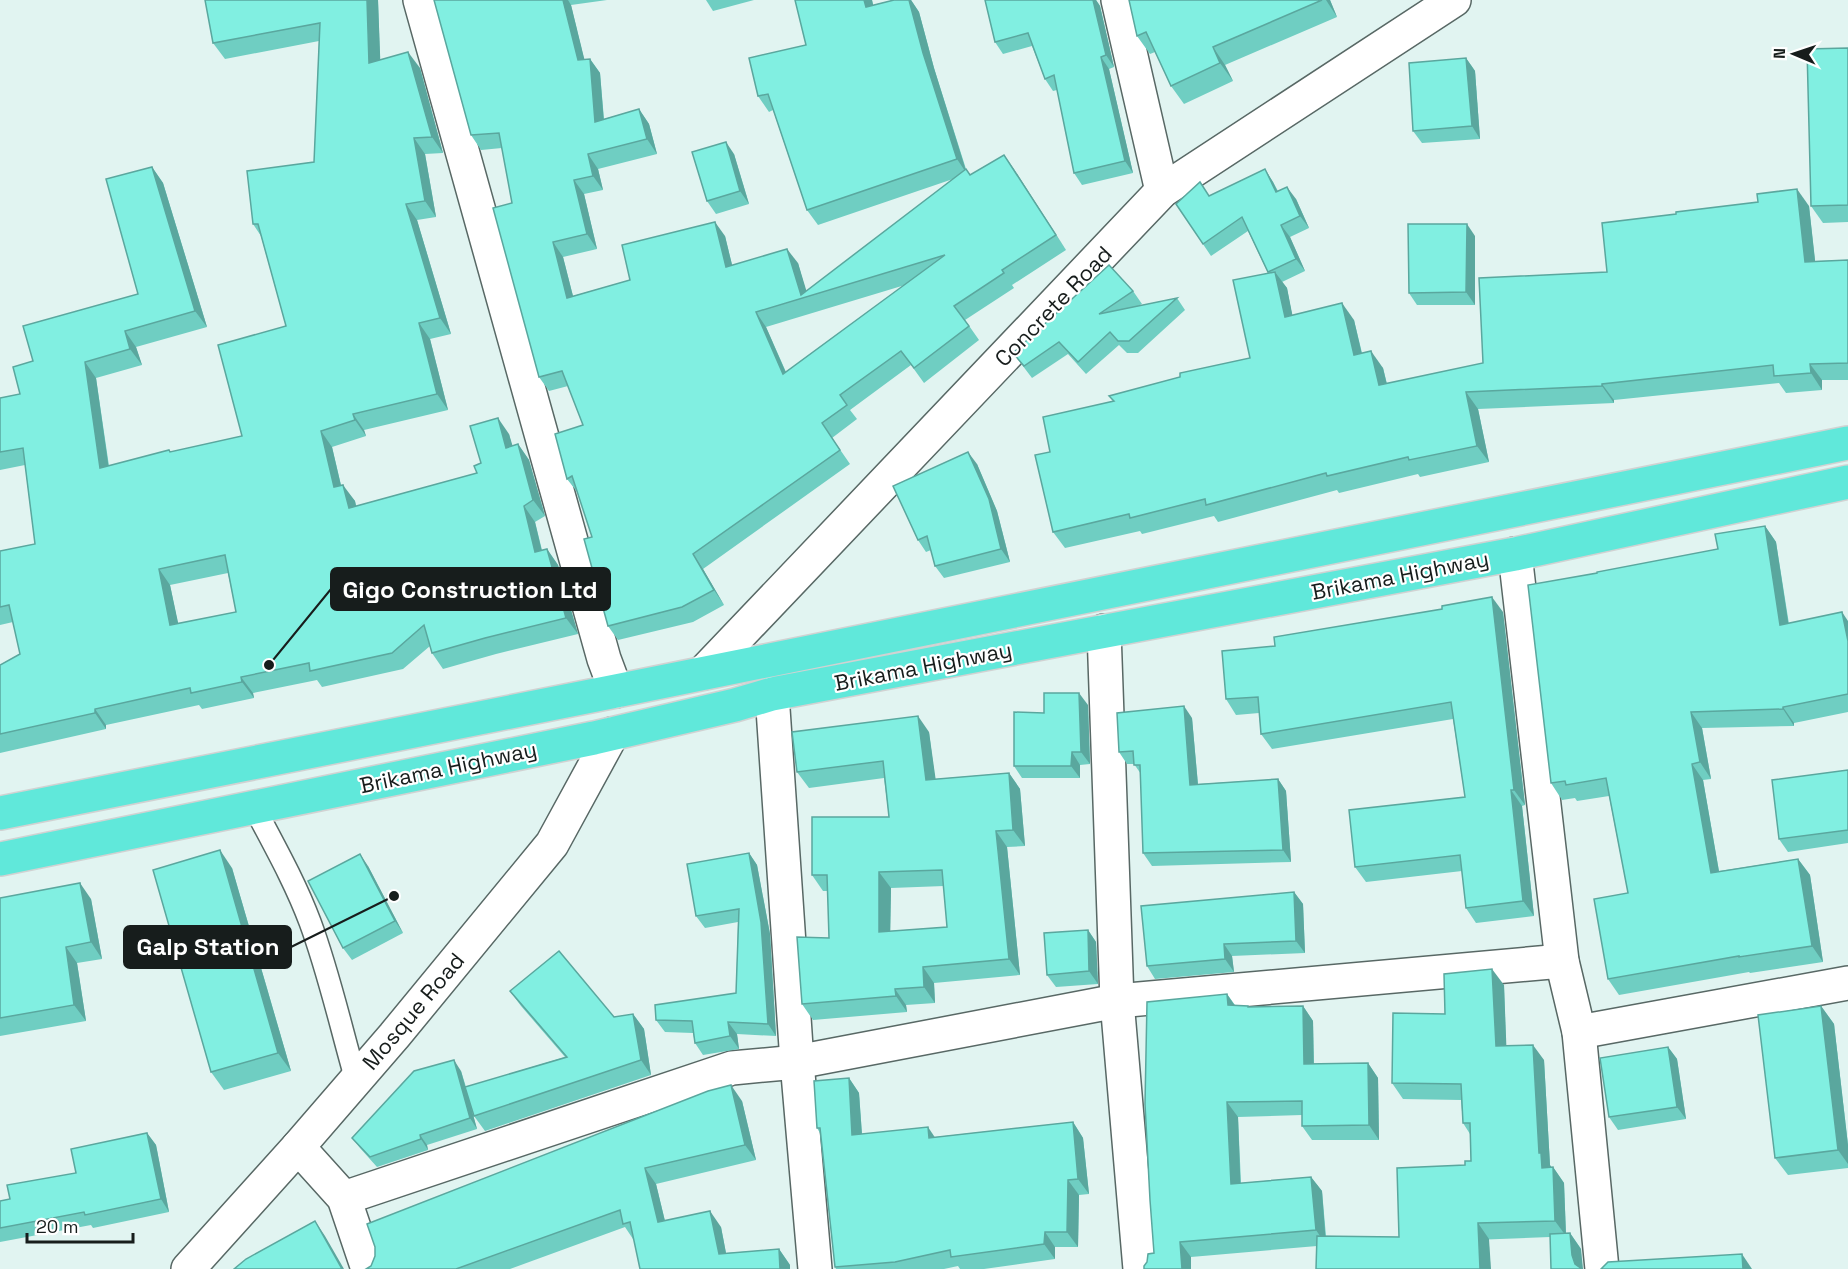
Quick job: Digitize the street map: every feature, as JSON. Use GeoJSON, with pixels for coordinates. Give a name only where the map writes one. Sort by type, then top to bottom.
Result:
{"type":"FeatureCollection","features":[{"type":"Feature","properties":{"kind":"highway","name":"Brikama Highway"},"geometry":{"type":"LineString","coordinates":[[0,813],[284,758],[1848,443]]}},
{"type":"Feature","properties":{"kind":"highway","name":"Brikama Highway"},"geometry":{"type":"LineString","coordinates":[[0,859],[612,734],[772,694],[1515,554],[1848,482]]}},
{"type":"Feature","properties":{"kind":"highway"},"geometry":{"type":"LineString","coordinates":[[284,758],[292,799]]}},
{"type":"Feature","properties":{"kind":"street"},"geometry":{"type":"LineString","coordinates":[[420,0],[600,647],[616,691]]}},
{"type":"Feature","properties":{"kind":"street"},"geometry":{"type":"LineString","coordinates":[[1118,0],[1162,191]]}},
{"type":"Feature","properties":{"kind":"street","name":"Concrete Road"},"geometry":{"type":"LineString","coordinates":[[703,673],[1162,191],[1454,0]]}},
{"type":"Feature","properties":{"kind":"street"},"geometry":{"type":"LineString","coordinates":[[1515,554],[1562,961],[1579,1032],[1602,1269]]}},
{"type":"Feature","properties":{"kind":"street"},"geometry":{"type":"LineString","coordinates":[[1104,631],[1118,1001],[1140,1269]]}},
{"type":"Feature","properties":{"kind":"street"},"geometry":{"type":"LineString","coordinates":[[772,694],[797,1062],[815,1269]]}},
{"type":"Feature","properties":{"kind":"street","name":"Mosque Road"},"geometry":{"type":"LineString","coordinates":[[188,1269],[394,1036],[552,844],[612,734]]}},
{"type":"Feature","properties":{"kind":"street"},"geometry":{"type":"LineString","coordinates":[[344,1198],[732,1068],[797,1062],[1118,1001],[1562,961]]}},
{"type":"Feature","properties":{"kind":"street"},"geometry":{"type":"LineString","coordinates":[[1579,1032],[1848,983]]}},
{"type":"Feature","properties":{"kind":"street"},"geometry":{"type":"LineString","coordinates":[[298,1147],[344,1198],[368,1269]]}},
{"type":"Feature","properties":{"kind":"lane"},"geometry":{"type":"LineString","coordinates":[[254,807],[289,871],[310,921],[323,959],[356,1080]]}},
{"type":"Feature","properties":{"kind":"building"},"geometry":{"type":"Polygon","coordinates":[[[205,0],[367,0],[369,63],[408,52],[432,137],[414,138],[425,201],[406,204],[440,318],[419,323],[437,394],[353,414],[355,420],[321,431],[334,487],[343,485],[349,508],[477,473],[474,466],[481,463],[470,426],[498,418],[506,448],[518,444],[533,500],[524,506],[535,552],[547,549],[566,618],[432,653],[424,625],[392,653],[310,671],[309,663],[241,677],[242,682],[191,693],[190,688],[95,709],[95,713],[0,734],[0,665],[20,654],[9,605],[0,607],[0,551],[35,544],[23,448],[0,452],[0,398],[20,394],[13,367],[33,361],[23,326],[138,294],[106,179],[152,167],[195,311],[125,331],[130,349],[85,362],[100,468],[169,450],[170,452],[242,436],[218,345],[286,326],[258,224],[253,224],[247,171],[314,162],[320,23],[213,43],[205,0]],[[225,555],[159,569],[170,625],[236,612],[225,555]]]}},
{"type":"Feature","properties":{"kind":"building"},"geometry":{"type":"Polygon","coordinates":[[[434,0],[563,0],[578,60],[590,59],[595,122],[639,109],[647,139],[588,154],[593,176],[574,180],[587,234],[553,242],[567,298],[630,280],[622,245],[715,222],[726,267],[787,249],[801,295],[966,169],[970,175],[1004,155],[1056,235],[1002,270],[1004,273],[954,306],[969,326],[914,368],[901,351],[840,395],[847,405],[822,423],[840,450],[693,554],[714,590],[682,607],[608,626],[584,539],[592,537],[572,476],[567,479],[555,434],[583,425],[562,371],[539,377],[493,208],[512,203],[499,133],[471,135],[434,0]],[[945,255],[756,312],[783,374],[945,255]]]}},
{"type":"Feature","properties":{"kind":"building"},"geometry":{"type":"Polygon","coordinates":[[[795,0],[864,0],[866,7],[894,0],[909,0],[923,53],[957,159],[807,210],[768,94],[758,96],[749,58],[806,45],[795,0]]]}},
{"type":"Feature","properties":{"kind":"building"},"geometry":{"type":"Polygon","coordinates":[[[985,0],[1093,0],[1106,55],[1101,57],[1125,161],[1074,173],[1054,75],[1045,79],[1028,33],[995,42],[985,0]]]}},
{"type":"Feature","properties":{"kind":"building"},"geometry":{"type":"Polygon","coordinates":[[[1129,0],[1322,0],[1213,47],[1220,63],[1171,86],[1146,32],[1137,36],[1129,0]]]}},
{"type":"Feature","properties":{"kind":"building"},"geometry":{"type":"Polygon","coordinates":[[[1848,48],[1848,205],[1811,206],[1807,49],[1848,48]]]}},
{"type":"Feature","properties":{"kind":"building"},"geometry":{"type":"Polygon","coordinates":[[[1466,58],[1472,126],[1413,131],[1409,63],[1466,58]]]}},
{"type":"Feature","properties":{"kind":"building"},"geometry":{"type":"Polygon","coordinates":[[[726,142],[740,191],[707,201],[692,152],[726,142]]]}},
{"type":"Feature","properties":{"kind":"building"},"geometry":{"type":"Polygon","coordinates":[[[1265,169],[1276,192],[1287,187],[1300,216],[1281,225],[1296,259],[1268,272],[1242,217],[1203,244],[1176,204],[1200,182],[1209,196],[1265,169]]]}},
{"type":"Feature","properties":{"kind":"building"},"geometry":{"type":"Polygon","coordinates":[[[1797,189],[1805,262],[1848,260],[1848,363],[1810,364],[1811,373],[1774,376],[1773,365],[1602,384],[1602,386],[1466,392],[1477,446],[1409,460],[1408,457],[1327,476],[1326,473],[1206,505],[1205,499],[1130,518],[1129,514],[1053,532],[1035,455],[1050,452],[1043,417],[1114,401],[1109,396],[1180,377],[1180,373],[1250,358],[1233,280],[1275,272],[1285,317],[1342,303],[1354,355],[1371,351],[1379,385],[1483,363],[1479,278],[1607,272],[1602,223],[1758,202],[1757,194],[1797,189]]]}},
{"type":"Feature","properties":{"kind":"building"},"geometry":{"type":"Polygon","coordinates":[[[1408,224],[1467,224],[1466,292],[1409,293],[1408,224]]]}},
{"type":"Feature","properties":{"kind":"building"},"geometry":{"type":"Polygon","coordinates":[[[1109,265],[1133,291],[1099,314],[1177,298],[1129,341],[1118,341],[1110,332],[1078,362],[1059,342],[1024,366],[1013,353],[1109,265]]]}},
{"type":"Feature","properties":{"kind":"building"},"geometry":{"type":"Polygon","coordinates":[[[968,452],[989,499],[1001,549],[935,566],[927,536],[918,540],[893,486],[968,452]]]}},
{"type":"Feature","properties":{"kind":"building"},"geometry":{"type":"Polygon","coordinates":[[[1765,526],[1780,625],[1842,612],[1848,641],[1848,694],[1783,707],[1783,709],[1691,712],[1700,762],[1692,764],[1711,873],[1798,859],[1812,946],[1608,979],[1594,899],[1628,893],[1606,778],[1566,785],[1565,781],[1551,783],[1528,585],[1718,549],[1715,534],[1765,526]]]}},
{"type":"Feature","properties":{"kind":"building"},"geometry":{"type":"Polygon","coordinates":[[[1492,597],[1514,790],[1511,790],[1523,901],[1466,908],[1460,855],[1355,867],[1349,810],[1465,797],[1451,702],[1261,734],[1258,697],[1226,699],[1222,651],[1275,646],[1274,637],[1442,609],[1442,606],[1492,597]]]}},
{"type":"Feature","properties":{"kind":"building"},"geometry":{"type":"Polygon","coordinates":[[[1044,693],[1079,693],[1081,752],[1072,752],[1071,766],[1014,766],[1014,712],[1044,713],[1044,693]]]}},
{"type":"Feature","properties":{"kind":"building"},"geometry":{"type":"Polygon","coordinates":[[[1184,706],[1190,785],[1278,779],[1283,850],[1143,853],[1140,765],[1134,765],[1133,751],[1119,752],[1117,713],[1184,706]]]}},
{"type":"Feature","properties":{"kind":"building"},"geometry":{"type":"Polygon","coordinates":[[[918,716],[926,780],[1009,773],[1013,830],[996,831],[1009,959],[923,967],[924,987],[895,989],[896,996],[802,1004],[797,937],[829,938],[827,875],[812,875],[812,817],[889,817],[883,761],[797,772],[792,732],[918,716]],[[942,870],[879,872],[879,932],[947,927],[942,870]]]}},
{"type":"Feature","properties":{"kind":"building"},"geometry":{"type":"Polygon","coordinates":[[[1848,770],[1848,830],[1779,839],[1772,780],[1848,770]]]}},
{"type":"Feature","properties":{"kind":"building"},"geometry":{"type":"Polygon","coordinates":[[[220,850],[278,1053],[211,1072],[153,870],[220,850]]]}},
{"type":"Feature","properties":{"kind":"building"},"geometry":{"type":"Polygon","coordinates":[[[749,853],[761,922],[768,1024],[728,1022],[730,1036],[695,1043],[692,1021],[656,1020],[655,1005],[736,993],[739,909],[696,916],[687,864],[749,853]]]}},
{"type":"Feature","properties":{"kind":"building"},"geometry":{"type":"Polygon","coordinates":[[[360,854],[395,921],[343,948],[308,881],[360,854]]]}},
{"type":"Feature","properties":{"kind":"building"},"geometry":{"type":"Polygon","coordinates":[[[80,883],[91,942],[66,947],[74,1005],[0,1018],[0,898],[80,883]]]}},
{"type":"Feature","properties":{"kind":"building"},"geometry":{"type":"Polygon","coordinates":[[[1294,892],[1296,941],[1224,944],[1225,959],[1147,966],[1141,906],[1294,892]]]}},
{"type":"Feature","properties":{"kind":"building"},"geometry":{"type":"Polygon","coordinates":[[[1088,930],[1089,971],[1047,975],[1044,933],[1088,930]]]}},
{"type":"Feature","properties":{"kind":"building"},"geometry":{"type":"Polygon","coordinates":[[[559,951],[614,1017],[633,1014],[641,1060],[474,1116],[465,1087],[567,1057],[510,991],[559,951]]]}},
{"type":"Feature","properties":{"kind":"building"},"geometry":{"type":"Polygon","coordinates":[[[1492,969],[1496,1046],[1533,1045],[1539,1153],[1541,1153],[1542,1168],[1553,1167],[1555,1221],[1478,1223],[1480,1269],[1316,1269],[1317,1236],[1399,1237],[1397,1168],[1465,1165],[1465,1161],[1471,1161],[1470,1123],[1463,1123],[1461,1084],[1392,1083],[1393,1013],[1445,1014],[1444,974],[1492,969]]]}},
{"type":"Feature","properties":{"kind":"building"},"geometry":{"type":"Polygon","coordinates":[[[1227,994],[1228,1005],[1303,1006],[1304,1064],[1368,1063],[1369,1125],[1302,1126],[1302,1101],[1227,1102],[1231,1184],[1311,1177],[1316,1230],[1180,1242],[1182,1269],[1144,1269],[1148,1254],[1154,1253],[1145,1104],[1147,1002],[1227,994]]]}},
{"type":"Feature","properties":{"kind":"building"},"geometry":{"type":"Polygon","coordinates":[[[1821,1006],[1838,1150],[1775,1158],[1758,1015],[1821,1006]]]}},
{"type":"Feature","properties":{"kind":"building"},"geometry":{"type":"Polygon","coordinates":[[[1668,1047],[1677,1107],[1609,1117],[1600,1058],[1668,1047]]]}},
{"type":"Feature","properties":{"kind":"building"},"geometry":{"type":"Polygon","coordinates":[[[454,1060],[470,1118],[420,1135],[421,1139],[370,1157],[352,1138],[414,1071],[454,1060]]]}},
{"type":"Feature","properties":{"kind":"building"},"geometry":{"type":"Polygon","coordinates":[[[849,1078],[852,1135],[928,1127],[929,1138],[1073,1122],[1078,1179],[1068,1180],[1067,1232],[1045,1232],[1044,1244],[951,1257],[950,1250],[895,1262],[835,1267],[820,1128],[817,1128],[814,1081],[849,1078]]]}},
{"type":"Feature","properties":{"kind":"building"},"geometry":{"type":"Polygon","coordinates":[[[731,1085],[745,1145],[645,1168],[658,1222],[710,1211],[719,1254],[779,1249],[780,1269],[640,1269],[630,1222],[623,1224],[620,1210],[456,1269],[366,1269],[371,1266],[375,1256],[375,1247],[367,1224],[708,1091],[731,1085]]]}},
{"type":"Feature","properties":{"kind":"building"},"geometry":{"type":"Polygon","coordinates":[[[147,1133],[161,1199],[85,1215],[84,1212],[0,1228],[0,1201],[10,1199],[7,1185],[76,1173],[71,1149],[147,1133]]]}},
{"type":"Feature","properties":{"kind":"building"},"geometry":{"type":"Polygon","coordinates":[[[315,1221],[342,1269],[234,1269],[246,1259],[315,1221]]]}},
{"type":"Feature","properties":{"kind":"building"},"geometry":{"type":"Polygon","coordinates":[[[1570,1233],[1575,1264],[1582,1269],[1551,1269],[1550,1234],[1570,1233]]]}},
{"type":"Feature","properties":{"kind":"building"},"geometry":{"type":"Polygon","coordinates":[[[1742,1254],[1743,1269],[1601,1269],[1608,1262],[1742,1254]]]}},
{"type":"Feature","properties":{"kind":"place","name":"Gigo Construction Ltd"},"geometry":{"type":"Point","coordinates":[269,665]}},
{"type":"Feature","properties":{"kind":"place","name":"Galp Station"},"geometry":{"type":"Point","coordinates":[394,896]}}]}
